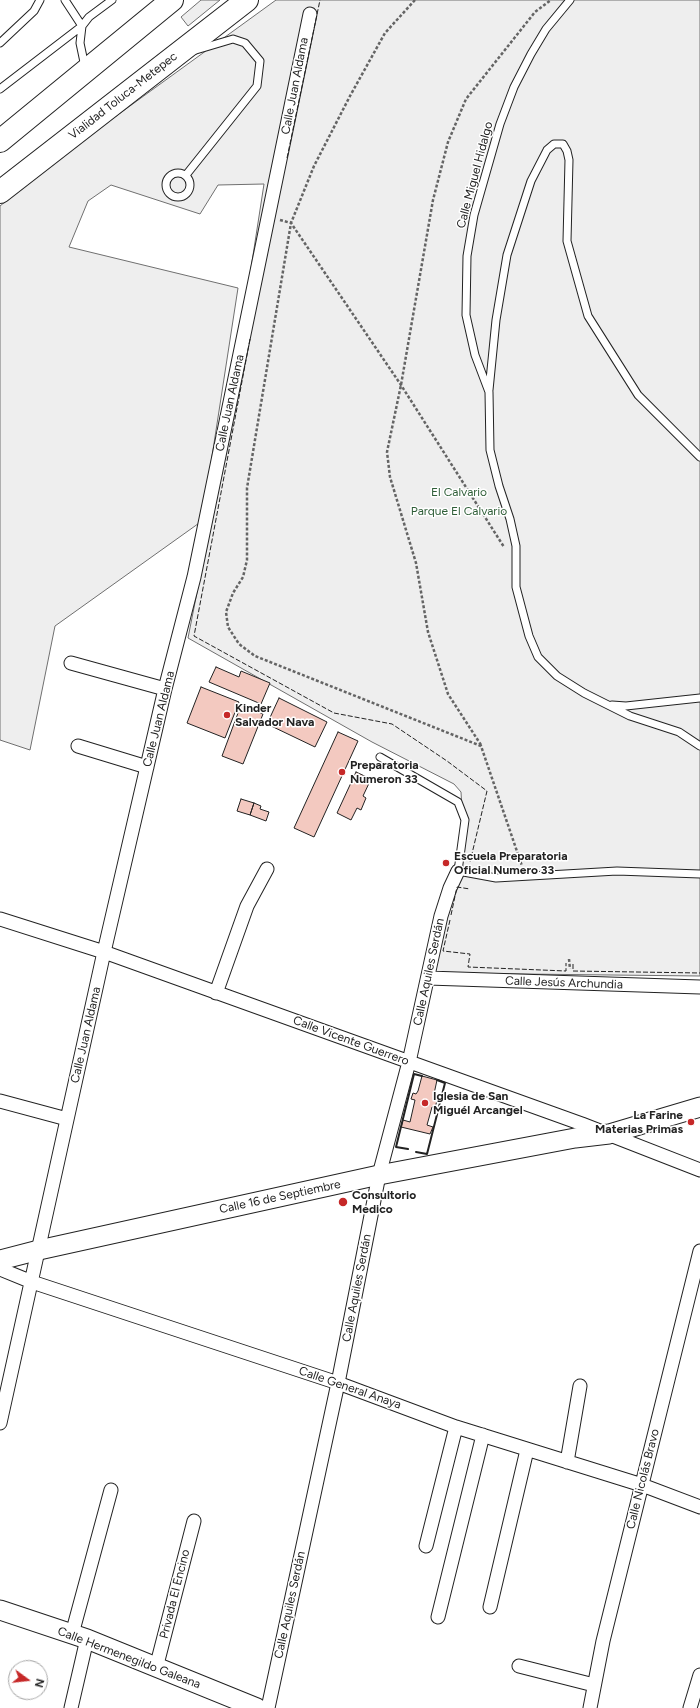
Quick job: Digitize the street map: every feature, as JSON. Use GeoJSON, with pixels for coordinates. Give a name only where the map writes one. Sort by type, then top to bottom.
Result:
{"type":"FeatureCollection","features":[{"type":"Feature","properties":{"kind":"highway"},"geometry":{"type":"LineString","coordinates":[[0,141],[172,0]]}},
{"type":"Feature","properties":{"kind":"highway","name":"Vialidad Toluca-Metepec"},"geometry":{"type":"LineString","coordinates":[[0,192],[247,0]]}},
{"type":"Feature","properties":{"kind":"street","name":"Calle Juan Aldama"},"geometry":{"type":"LineString","coordinates":[[0,1423],[104,952],[147,767],[201,549],[310,14]]}},
{"type":"Feature","properties":{"kind":"street"},"geometry":{"type":"LineString","coordinates":[[71,663],[166,689]]}},
{"type":"Feature","properties":{"kind":"street"},"geometry":{"type":"LineString","coordinates":[[78,746],[147,767]]}},
{"type":"Feature","properties":{"kind":"street"},"geometry":{"type":"LineString","coordinates":[[216,993],[247,906],[267,869]]}},
{"type":"Feature","properties":{"kind":"street","name":"Calle Aquiles Serdán"},"geometry":{"type":"LineString","coordinates":[[268,1708],[338,1383],[379,1175],[409,1062],[446,898],[458,871]]}},
{"type":"Feature","properties":{"kind":"street","name":"Calle Vicente Guerrero"},"geometry":{"type":"LineString","coordinates":[[0,919],[104,952],[609,1134],[700,1170]]}},
{"type":"Feature","properties":{"kind":"street","name":"Calle Jesús Archundia"},"geometry":{"type":"LineString","coordinates":[[428,978],[700,987]]}},
{"type":"Feature","properties":{"kind":"street"},"geometry":{"type":"LineString","coordinates":[[0,1101],[67,1119]]}},
{"type":"Feature","properties":{"kind":"street","name":"Calle 16 de Septiembre"},"geometry":{"type":"LineString","coordinates":[[0,1260],[39,1250],[379,1175],[576,1138],[609,1134],[700,1107]]}},
{"type":"Feature","properties":{"kind":"street","name":"Calle Nicolás Bravo"},"geometry":{"type":"LineString","coordinates":[[590,1708],[603,1641],[700,1250]]}},
{"type":"Feature","properties":{"kind":"street","name":"Calle General Anaya"},"geometry":{"type":"LineString","coordinates":[[0,1269],[32,1282],[338,1383],[456,1427],[642,1485],[700,1507]]}},
{"type":"Feature","properties":{"kind":"street"},"geometry":{"type":"LineString","coordinates":[[567,1462],[580,1386]]}},
{"type":"Feature","properties":{"kind":"street"},"geometry":{"type":"LineString","coordinates":[[426,1546],[456,1427]]}},
{"type":"Feature","properties":{"kind":"street"},"geometry":{"type":"LineString","coordinates":[[438,1617],[483,1435]]}},
{"type":"Feature","properties":{"kind":"street"},"geometry":{"type":"LineString","coordinates":[[490,1607],[527,1450]]}},
{"type":"Feature","properties":{"kind":"street"},"geometry":{"type":"LineString","coordinates":[[71,1708],[80,1637],[111,1490]]}},
{"type":"Feature","properties":{"kind":"street","name":"Privada El Encino"},"geometry":{"type":"LineString","coordinates":[[156,1668],[194,1521]]}},
{"type":"Feature","properties":{"kind":"street","name":"Calle Hermenegildo Galeana"},"geometry":{"type":"LineString","coordinates":[[0,1610],[80,1637],[257,1708]]}},
{"type":"Feature","properties":{"kind":"street"},"geometry":{"type":"LineString","coordinates":[[519,1666],[594,1685]]}},
{"type":"Feature","properties":{"kind":"street"},"geometry":{"type":"LineString","coordinates":[[690,1708],[700,1675]]}},
{"type":"Feature","properties":{"kind":"lane"},"geometry":{"type":"LineString","coordinates":[[0,43],[34,11],[40,0]]}},
{"type":"Feature","properties":{"kind":"lane"},"geometry":{"type":"LineString","coordinates":[[65,0],[82,26],[80,44],[86,70]]}},
{"type":"Feature","properties":{"kind":"lane","name":"Calle Miguel Hidalgo"},"geometry":{"type":"LineString","coordinates":[[570,0],[546,29],[514,87],[489,158],[474,215],[467,256],[466,315],[475,354],[489,392],[490,450],[516,546],[516,587],[529,636],[538,657],[557,676],[584,693],[630,716],[679,732],[700,746]]}},
{"type":"Feature","properties":{"kind":"lane"},"geometry":{"type":"LineString","coordinates":[[0,89],[82,26],[106,1]]}},
{"type":"Feature","properties":{"kind":"lane"},"geometry":{"type":"LineString","coordinates":[[184,48],[195,50],[233,40],[245,43],[260,61],[256,86],[186,175]]}},
{"type":"Feature","properties":{"kind":"lane"},"geometry":{"type":"LineString","coordinates":[[489,392],[496,320],[506,255],[531,181],[547,150],[554,144],[563,144],[567,151],[569,160],[567,241],[588,316],[638,394],[700,457]]}},
{"type":"Feature","properties":{"kind":"lane"},"geometry":{"type":"LineString","coordinates":[[607,705],[626,706],[700,698]]}},
{"type":"Feature","properties":{"kind":"lane"},"geometry":{"type":"LineString","coordinates":[[380,757],[458,802],[465,820],[458,871],[496,878],[617,871],[700,874]]}},
{"type":"Feature","properties":{"kind":"path"},"geometry":{"type":"LineString","coordinates":[[415,0],[385,33],[350,96],[314,166],[291,223],[246,488],[247,560],[243,577],[233,593],[226,612],[228,627],[239,644],[255,656],[481,746]]}},
{"type":"Feature","properties":{"kind":"path"},"geometry":{"type":"LineString","coordinates":[[525,876],[481,746],[448,694],[428,632],[416,563],[390,477],[387,452],[401,385],[433,200],[448,142],[466,99],[535,12],[551,0]]}},
{"type":"Feature","properties":{"kind":"path"},"geometry":{"type":"LineString","coordinates":[[268,216],[291,223],[401,385],[517,567]]}},
{"type":"Feature","properties":{"kind":"green space"},"geometry":{"type":"Polygon","coordinates":[[[201,0],[220,0],[188,26],[181,17],[201,0]]]}},
{"type":"Feature","properties":{"kind":"green space","name":"El Calvario"},"geometry":{"type":"Polygon","coordinates":[[[276,0],[700,0],[700,976],[434,973],[464,844],[461,792],[454,784],[372,742],[188,638],[215,501],[264,184],[218,185],[200,214],[111,185],[88,201],[69,247],[238,288],[202,521],[55,626],[30,750],[0,740],[0,206],[61,156],[276,0]]]}},
{"type":"Feature","properties":{"kind":"building"},"geometry":{"type":"Polygon","coordinates":[[[216,667],[239,677],[241,671],[270,683],[261,704],[209,682],[216,667]]]}},
{"type":"Feature","properties":{"kind":"building"},"geometry":{"type":"Polygon","coordinates":[[[201,687],[239,702],[225,738],[187,723],[201,687]]]}},
{"type":"Feature","properties":{"kind":"building"},"geometry":{"type":"Polygon","coordinates":[[[279,698],[327,722],[315,747],[267,724],[279,698]]]}},
{"type":"Feature","properties":{"kind":"building"},"geometry":{"type":"Polygon","coordinates":[[[241,705],[263,714],[243,764],[222,756],[241,705]]]}},
{"type":"Feature","properties":{"kind":"building"},"geometry":{"type":"Polygon","coordinates":[[[338,732],[358,741],[314,837],[294,828],[338,732]]]}},
{"type":"Feature","properties":{"kind":"building"},"geometry":{"type":"Polygon","coordinates":[[[356,772],[371,779],[363,796],[366,798],[361,810],[357,808],[351,820],[337,813],[356,772]]]}},
{"type":"Feature","properties":{"kind":"building"},"geometry":{"type":"Polygon","coordinates":[[[241,799],[254,803],[250,815],[237,811],[241,799]]]}},
{"type":"Feature","properties":{"kind":"building"},"geometry":{"type":"Polygon","coordinates":[[[254,803],[261,806],[260,809],[269,812],[266,821],[250,815],[254,803]]]}},
{"type":"Feature","properties":{"kind":"building","name":"Iglesia de San Miguél Arcangel"},"geometry":{"type":"Polygon","coordinates":[[[422,1076],[437,1080],[434,1097],[438,1098],[435,1107],[432,1107],[427,1125],[433,1127],[430,1134],[401,1127],[403,1120],[410,1122],[415,1100],[411,1099],[413,1093],[416,1094],[418,1091],[422,1076]]]}},
{"type":"Feature","properties":{"kind":"fence"},"geometry":{"type":"LineString","coordinates":[[287,158],[320,0]]}},
{"type":"Feature","properties":{"kind":"fence"},"geometry":{"type":"LineString","coordinates":[[250,339],[194,636],[334,713],[392,724],[447,761],[487,791],[470,862]]}},
{"type":"Feature","properties":{"kind":"fence"},"geometry":{"type":"LineString","coordinates":[[451,915],[457,887],[470,889]]}},
{"type":"Feature","properties":{"kind":"fence"},"geometry":{"type":"LineString","coordinates":[[450,920],[443,951],[470,954],[468,967],[566,971],[566,963]]}},
{"type":"Feature","properties":{"kind":"fence"},"geometry":{"type":"LineString","coordinates":[[573,964],[573,971],[700,973]]}},
{"type":"Feature","properties":{"kind":"wall"},"geometry":{"type":"LineString","coordinates":[[408,1149],[396,1147],[414,1074],[422,1076]]}},
{"type":"Feature","properties":{"kind":"wall"},"geometry":{"type":"LineString","coordinates":[[416,1152],[427,1154],[445,1083],[437,1080]]}},
{"type":"Feature","properties":{"kind":"place","name":"Kinder Salvador Nava"},"geometry":{"type":"Point","coordinates":[227,715]}},
{"type":"Feature","properties":{"kind":"place","name":"Preparatoria Numeron 33"},"geometry":{"type":"Point","coordinates":[342,772]}},
{"type":"Feature","properties":{"kind":"place","name":"Escuela Preparatoria Oficial Numero 33"},"geometry":{"type":"Point","coordinates":[446,863]}},
{"type":"Feature","properties":{"kind":"place","name":"Iglesia de San Miguél Arcangel"},"geometry":{"type":"Point","coordinates":[425,1103]}},
{"type":"Feature","properties":{"kind":"place","name":"La Farine Materias Primas"},"geometry":{"type":"Point","coordinates":[691,1122]}},
{"type":"Feature","properties":{"kind":"place","name":"Consultorio Medico"},"geometry":{"type":"Point","coordinates":[343,1202]}},
{"type":"Feature","properties":{"kind":"park label","name":"Parque El Calvario"},"geometry":{"type":"Point","coordinates":[459,511]}}]}
